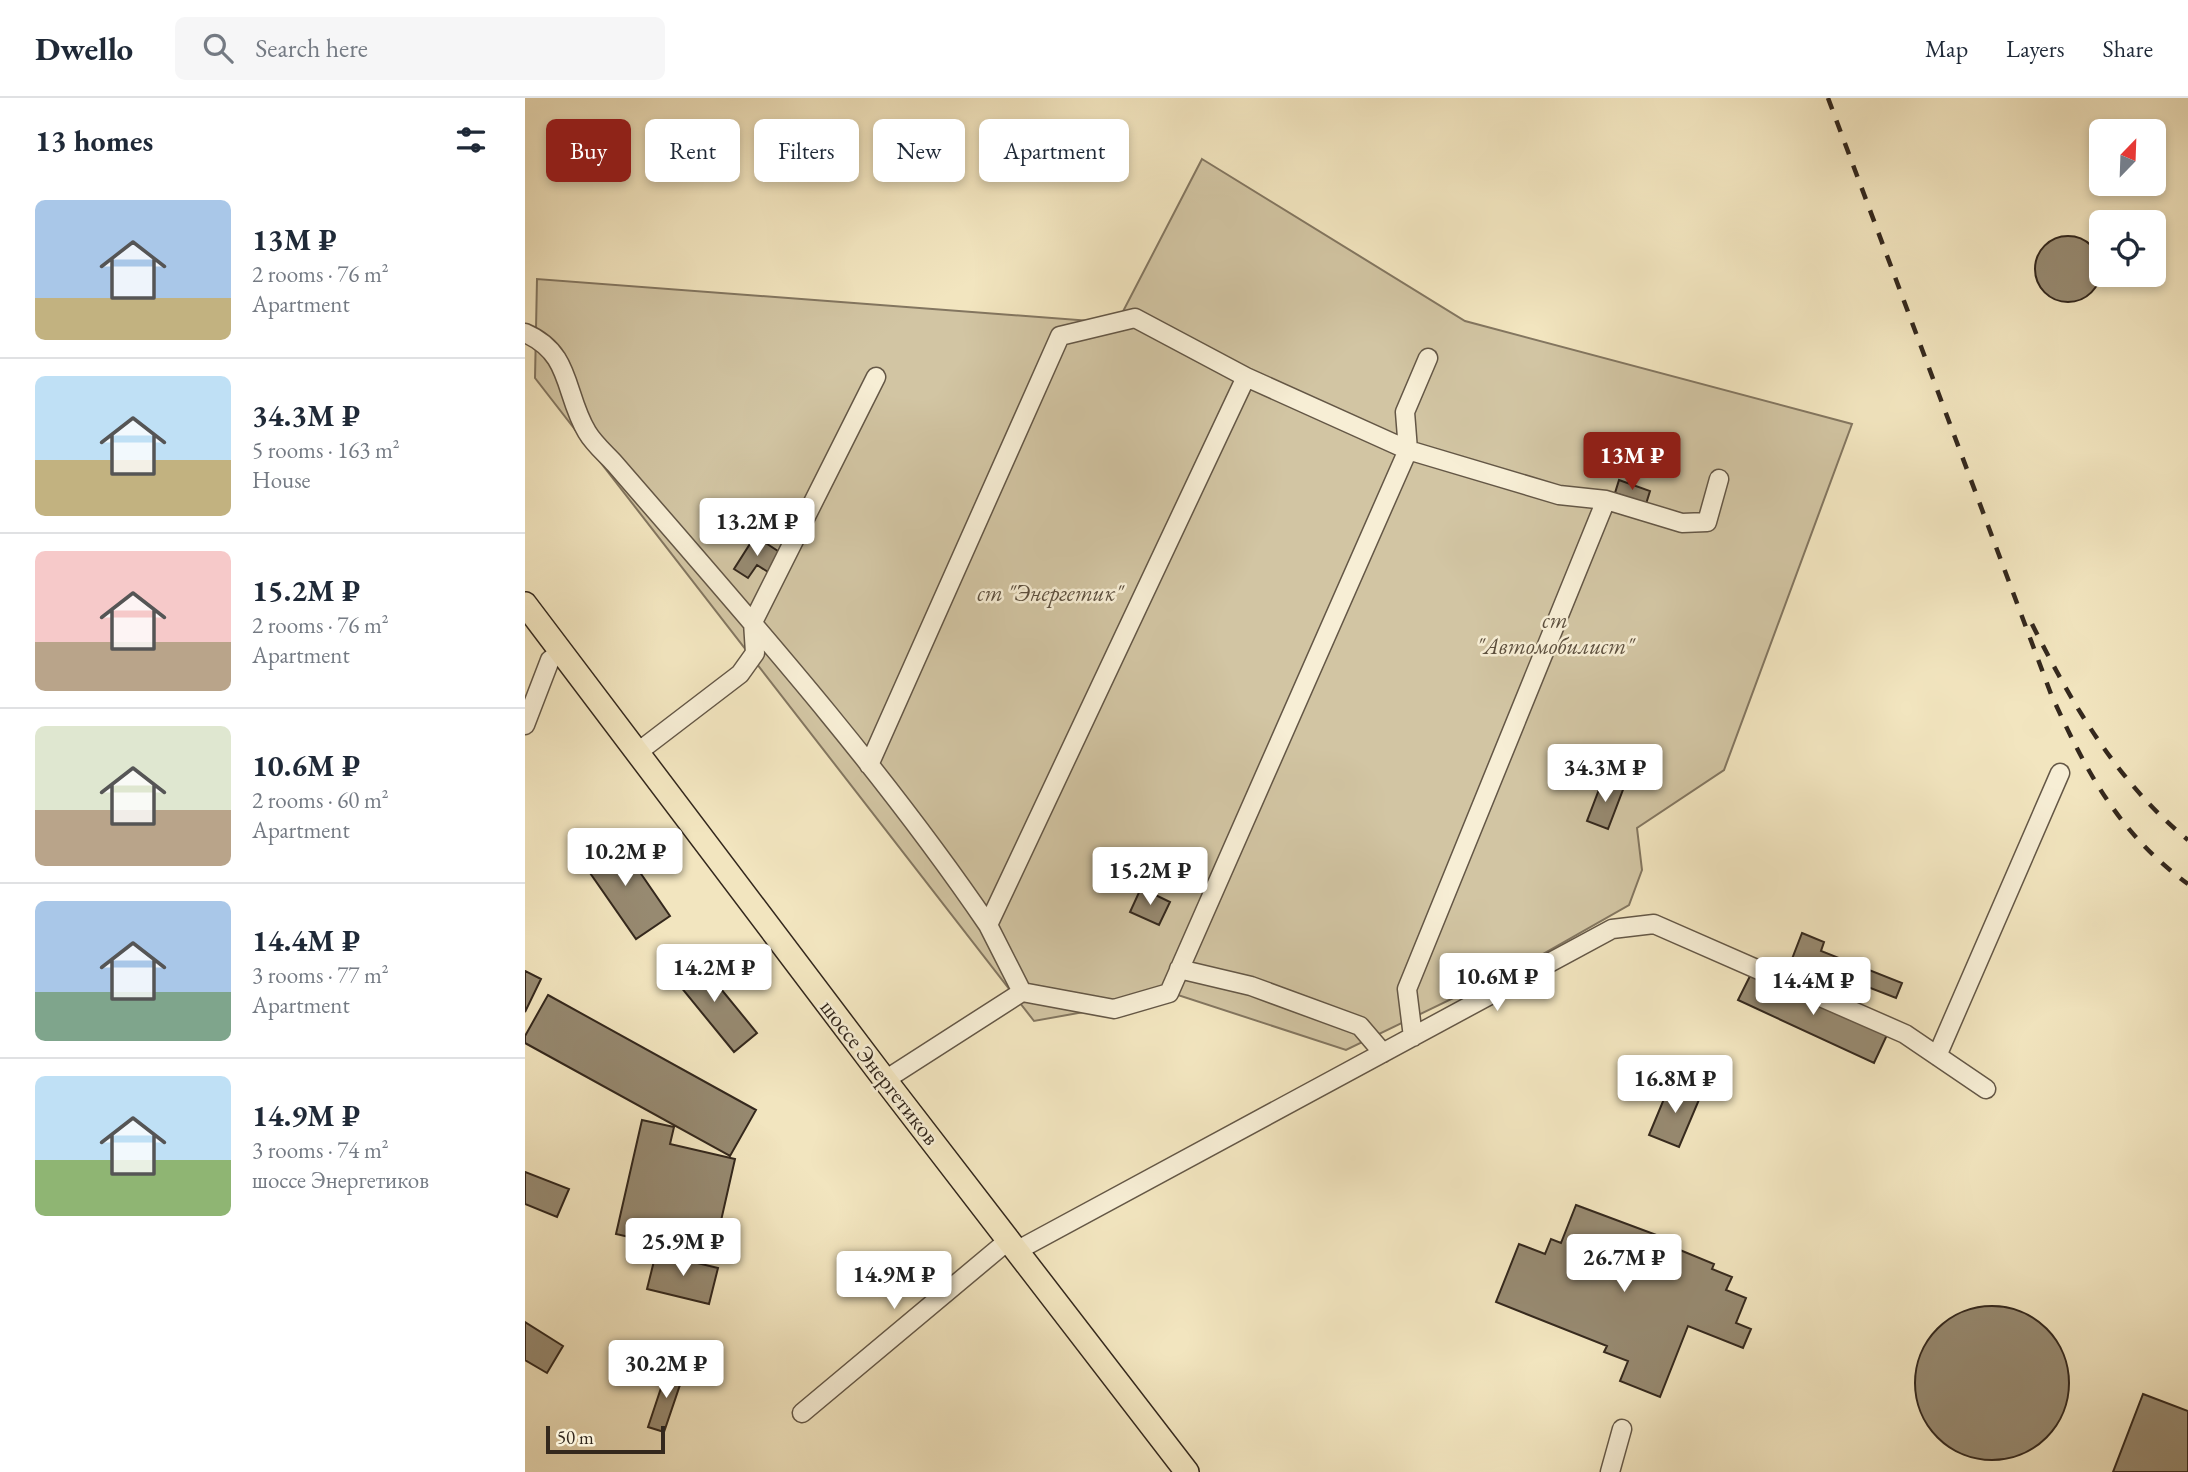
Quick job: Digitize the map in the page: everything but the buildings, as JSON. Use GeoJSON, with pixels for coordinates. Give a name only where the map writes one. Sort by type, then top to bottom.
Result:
{"type":"FeatureCollection","features":[{"type":"Feature","properties":{"kind":"main road","name":"шоссе Энергетиков"},"geometry":{"type":"LineString","coordinates":[[525,604],[885,1080],[1187,1472]]}},
{"type":"Feature","properties":{"kind":"street"},"geometry":{"type":"LineString","coordinates":[[869,765],[1060,336],[1135,318],[1246,376],[1408,450],[1559,495],[1606,500],[1682,523],[1707,522],[1719,479]]}},
{"type":"Feature","properties":{"kind":"street"},"geometry":{"type":"LineString","coordinates":[[525,333],[537,338],[559,358],[587,432],[753,622],[931,841],[988,925],[1022,992]]}},
{"type":"Feature","properties":{"kind":"street"},"geometry":{"type":"LineString","coordinates":[[885,1080],[1022,992],[1114,1009],[1169,993],[1408,450],[1405,412],[1427,358]]}},
{"type":"Feature","properties":{"kind":"street"},"geometry":{"type":"LineString","coordinates":[[988,925],[1246,376]]}},
{"type":"Feature","properties":{"kind":"street"},"geometry":{"type":"LineString","coordinates":[[638,752],[740,674],[755,653],[753,622],[876,377]]}},
{"type":"Feature","properties":{"kind":"street"},"geometry":{"type":"LineString","coordinates":[[1413,1037],[1407,989],[1606,500]]}},
{"type":"Feature","properties":{"kind":"street"},"geometry":{"type":"LineString","coordinates":[[525,725],[549,660],[561,652]]}},
{"type":"Feature","properties":{"kind":"street"},"geometry":{"type":"LineString","coordinates":[[1937,1056],[2060,773]]}},
{"type":"Feature","properties":{"kind":"street"},"geometry":{"type":"LineString","coordinates":[[802,1413],[1014,1245],[1383,1053],[1612,929],[1654,924],[1905,1034],[1986,1089]]}},
{"type":"Feature","properties":{"kind":"street"},"geometry":{"type":"LineString","coordinates":[[1179,969],[1251,986],[1360,1026],[1383,1053]]}},
{"type":"Feature","properties":{"kind":"street"},"geometry":{"type":"LineString","coordinates":[[1610,1472],[1622,1429]]}},
{"type":"Feature","properties":{"kind":"green space","name":"ст \"Энергетик\""},"geometry":{"type":"Polygon","coordinates":[[[1202,159],[1465,321],[1852,424],[1724,770],[1637,828],[1642,870],[1629,905],[1534,959],[1346,1050],[1178,995],[1034,1021],[535,378],[537,279],[1117,323],[1202,159]]]}},
{"type":"Feature","properties":{"kind":"railway"},"geometry":{"type":"LineString","coordinates":[[1828,98],[2051,694],[2077,749],[2106,799],[2142,844],[2188,884]]}},
{"type":"Feature","properties":{"kind":"railway"},"geometry":{"type":"LineString","coordinates":[[2032,624],[2063,683],[2098,740],[2139,793],[2188,840]]}},
{"type":"Feature","properties":{"kind":"park label","name":"ст \"Автомобилист\""},"geometry":{"type":"Point","coordinates":[1555,633]}}]}
